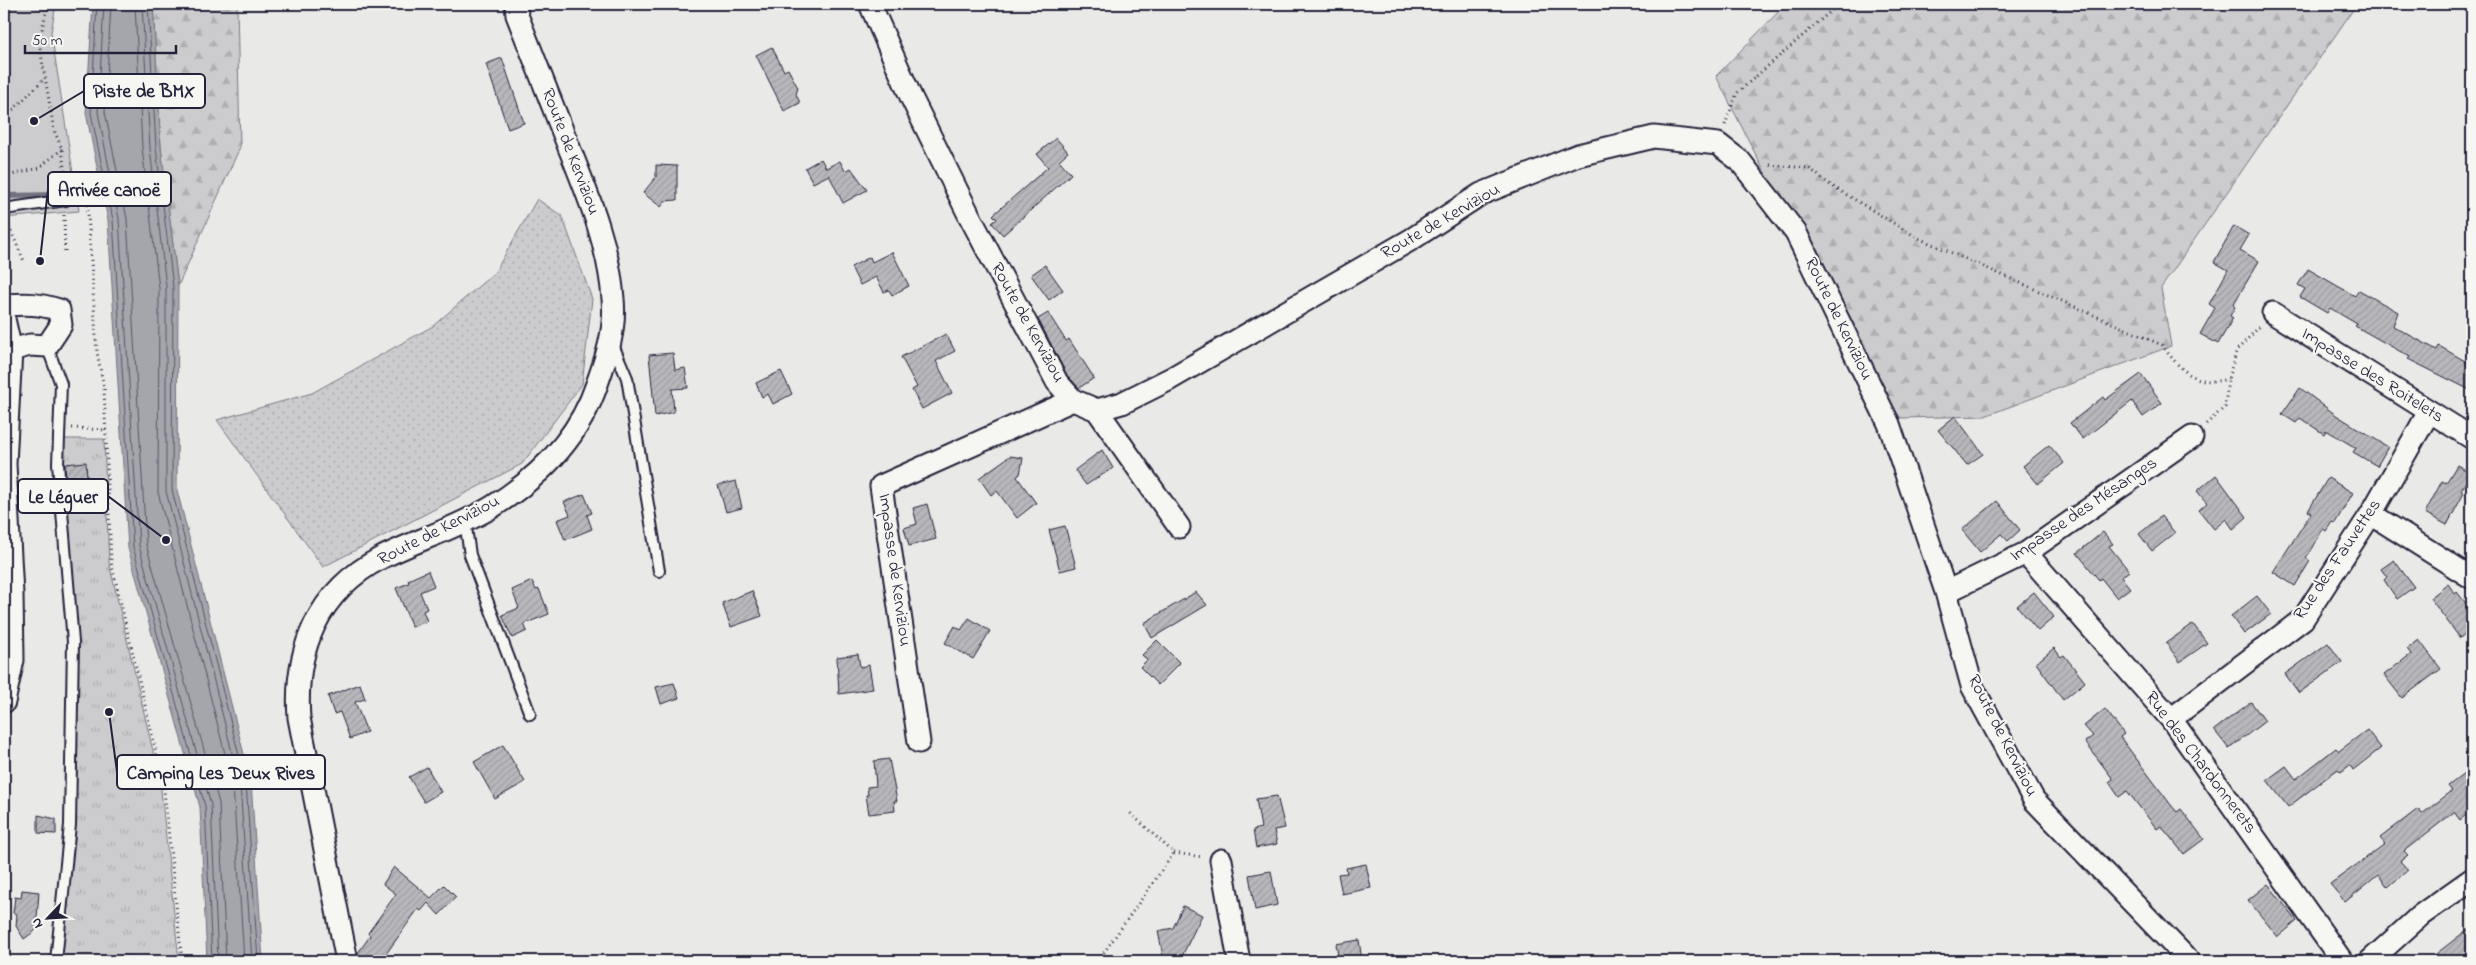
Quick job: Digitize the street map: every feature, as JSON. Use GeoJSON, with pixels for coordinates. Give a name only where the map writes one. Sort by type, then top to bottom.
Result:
{"type":"FeatureCollection","features":[{"type":"Feature","properties":{"kind":"street","name":"Route de Kerviziou"},"geometry":{"type":"LineString","coordinates":[[347,961],[299,718],[299,678],[303,653],[314,622],[324,607],[344,585],[379,560],[491,507],[546,466],[579,426],[593,397],[612,342],[613,301],[609,262],[590,201],[517,15],[516,4]]}},
{"type":"Feature","properties":{"kind":"street","name":"Route de Kerviziou"},"geometry":{"type":"LineString","coordinates":[[870,4],[911,97],[969,216],[1057,382],[1073,400],[1097,410],[1122,403],[1170,379],[1412,239],[1481,194],[1578,155],[1654,137],[1718,144],[1742,164],[1796,233],[1884,416],[1946,592],[1972,686],[2034,800],[2189,961]]}},
{"type":"Feature","properties":{"kind":"street"},"geometry":{"type":"LineString","coordinates":[[4,306],[38,303],[59,310],[61,324],[47,346],[30,345],[11,350]]}},
{"type":"Feature","properties":{"kind":"street","name":"Impasse des Roitelets"},"geometry":{"type":"LineString","coordinates":[[2273,313],[2472,438]]}},
{"type":"Feature","properties":{"kind":"street"},"geometry":{"type":"LineString","coordinates":[[4,319],[11,350],[5,464],[12,594],[13,660],[4,702]]}},
{"type":"Feature","properties":{"kind":"street","name":"Impasse de Kerviziou"},"geometry":{"type":"LineString","coordinates":[[919,742],[881,486],[1073,400]]}},
{"type":"Feature","properties":{"kind":"street"},"geometry":{"type":"LineString","coordinates":[[1097,410],[1180,527]]}},
{"type":"Feature","properties":{"kind":"street","name":"Rue des Fauvettes"},"geometry":{"type":"LineString","coordinates":[[2171,718],[2303,619],[2371,514],[2429,412]]}},
{"type":"Feature","properties":{"kind":"street","name":"Impasse des Mésanges"},"geometry":{"type":"LineString","coordinates":[[1946,592],[2026,553],[2192,437]]}},
{"type":"Feature","properties":{"kind":"street"},"geometry":{"type":"LineString","coordinates":[[2371,514],[2472,578]]}},
{"type":"Feature","properties":{"kind":"street","name":"Rue des Chardonnerets"},"geometry":{"type":"LineString","coordinates":[[2026,553],[2171,718],[2342,961]]}},
{"type":"Feature","properties":{"kind":"street"},"geometry":{"type":"LineString","coordinates":[[1221,860],[1239,961]]}},
{"type":"Feature","properties":{"kind":"street"},"geometry":{"type":"LineString","coordinates":[[2370,961],[2421,915],[2472,878]]}},
{"type":"Feature","properties":{"kind":"lane"},"geometry":{"type":"LineString","coordinates":[[4,209],[66,196]]}},
{"type":"Feature","properties":{"kind":"lane"},"geometry":{"type":"LineString","coordinates":[[612,342],[627,378],[660,571]]}},
{"type":"Feature","properties":{"kind":"lane"},"geometry":{"type":"LineString","coordinates":[[47,346],[61,384],[58,464],[73,642],[70,824],[56,961]]}},
{"type":"Feature","properties":{"kind":"lane"},"geometry":{"type":"LineString","coordinates":[[464,520],[470,555],[530,714]]}},
{"type":"Feature","properties":{"kind":"path"},"geometry":{"type":"LineString","coordinates":[[48,4],[39,42],[54,130],[62,149],[66,196],[63,216],[64,255]]}},
{"type":"Feature","properties":{"kind":"path"},"geometry":{"type":"LineString","coordinates":[[1718,144],[1737,93],[1839,4]]}},
{"type":"Feature","properties":{"kind":"path"},"geometry":{"type":"LineString","coordinates":[[4,114],[14,109],[45,77]]}},
{"type":"Feature","properties":{"kind":"path"},"geometry":{"type":"LineString","coordinates":[[4,177],[39,168],[62,149]]}},
{"type":"Feature","properties":{"kind":"path"},"geometry":{"type":"LineString","coordinates":[[1742,164],[1809,168],[1829,184],[1918,238],[2162,345],[2177,366],[2202,380],[2219,381],[2228,379]]}},
{"type":"Feature","properties":{"kind":"path"},"geometry":{"type":"LineString","coordinates":[[66,196],[87,198],[97,352],[104,388],[111,562],[163,781],[182,961]]}},
{"type":"Feature","properties":{"kind":"path"},"geometry":{"type":"LineString","coordinates":[[4,215],[24,261]]}},
{"type":"Feature","properties":{"kind":"path"},"geometry":{"type":"LineString","coordinates":[[2192,437],[2225,407],[2228,379],[2237,350],[2273,313]]}},
{"type":"Feature","properties":{"kind":"path"},"geometry":{"type":"LineString","coordinates":[[59,426],[105,430]]}},
{"type":"Feature","properties":{"kind":"path"},"geometry":{"type":"LineString","coordinates":[[1128,811],[1174,853],[1221,860]]}},
{"type":"Feature","properties":{"kind":"path"},"geometry":{"type":"LineString","coordinates":[[1098,961],[1174,853]]}},
{"type":"Feature","properties":{"kind":"green space"},"geometry":{"type":"Polygon","coordinates":[[[4,4],[56,4],[51,32],[79,211],[4,218],[4,4]]]}},
{"type":"Feature","properties":{"kind":"green space"},"geometry":{"type":"Polygon","coordinates":[[[153,4],[237,4],[240,147],[178,286],[161,147],[153,4]]]}},
{"type":"Feature","properties":{"kind":"green space"},"geometry":{"type":"Polygon","coordinates":[[[1786,4],[2357,4],[2161,288],[2171,346],[1985,416],[1901,418],[1864,369],[1716,76],[1786,4]]]}},
{"type":"Feature","properties":{"kind":"green space"},"geometry":{"type":"Polygon","coordinates":[[[537,199],[562,216],[592,299],[582,384],[522,464],[323,567],[217,420],[312,393],[433,326],[495,272],[537,199]]]}},
{"type":"Feature","properties":{"kind":"green space"},"geometry":{"type":"Polygon","coordinates":[[[62,439],[104,439],[109,563],[160,781],[179,961],[59,961],[75,642],[63,484],[62,439]]]}},
{"type":"Feature","properties":{"kind":"water"},"geometry":{"type":"Polygon","coordinates":[[[93,4],[153,4],[161,147],[178,286],[177,490],[251,782],[263,961],[207,961],[200,807],[128,548],[108,220],[86,113],[93,4]]]}},
{"type":"Feature","properties":{"kind":"building"},"geometry":{"type":"Polygon","coordinates":[[[772,47],[784,71],[788,69],[798,88],[796,94],[800,103],[784,111],[756,55],[772,47]]]}},
{"type":"Feature","properties":{"kind":"building"},"geometry":{"type":"Polygon","coordinates":[[[502,58],[524,123],[508,129],[486,64],[502,58]]]}},
{"type":"Feature","properties":{"kind":"building"},"geometry":{"type":"Polygon","coordinates":[[[1056,138],[1068,152],[1059,160],[1071,174],[1003,235],[992,223],[997,219],[993,215],[1048,167],[1037,154],[1056,138]]]}},
{"type":"Feature","properties":{"kind":"building"},"geometry":{"type":"Polygon","coordinates":[[[821,159],[826,168],[840,161],[845,171],[851,168],[867,190],[843,203],[829,175],[813,183],[805,168],[821,159]]]}},
{"type":"Feature","properties":{"kind":"building"},"geometry":{"type":"Polygon","coordinates":[[[656,165],[677,166],[677,200],[665,201],[661,207],[643,193],[656,177],[656,165]]]}},
{"type":"Feature","properties":{"kind":"building"},"geometry":{"type":"Polygon","coordinates":[[[2234,226],[2249,235],[2240,250],[2259,261],[2233,305],[2235,307],[2230,316],[2233,318],[2218,344],[2200,334],[2215,308],[2209,304],[2228,270],[2214,262],[2234,226]]]}},
{"type":"Feature","properties":{"kind":"building"},"geometry":{"type":"Polygon","coordinates":[[[892,252],[909,286],[892,295],[889,290],[884,292],[876,277],[860,285],[851,267],[870,257],[872,262],[892,252]]]}},
{"type":"Feature","properties":{"kind":"building"},"geometry":{"type":"Polygon","coordinates":[[[1045,265],[1063,290],[1049,300],[1031,275],[1045,265]]]}},
{"type":"Feature","properties":{"kind":"building"},"geometry":{"type":"Polygon","coordinates":[[[2308,269],[2355,296],[2359,290],[2398,312],[2393,326],[2437,350],[2439,346],[2472,365],[2472,391],[2408,359],[2410,357],[2355,326],[2357,324],[2330,308],[2327,313],[2300,297],[2305,289],[2298,285],[2308,269]]]}},
{"type":"Feature","properties":{"kind":"building"},"geometry":{"type":"Polygon","coordinates":[[[1048,313],[1066,341],[1069,339],[1094,378],[1079,388],[1067,375],[1038,319],[1048,313]]]}},
{"type":"Feature","properties":{"kind":"building"},"geometry":{"type":"Polygon","coordinates":[[[946,334],[955,351],[936,361],[952,393],[922,409],[912,390],[917,387],[901,357],[946,334]]]}},
{"type":"Feature","properties":{"kind":"building"},"geometry":{"type":"Polygon","coordinates":[[[673,353],[675,370],[685,368],[688,388],[672,389],[674,412],[655,416],[649,355],[673,353]]]}},
{"type":"Feature","properties":{"kind":"building"},"geometry":{"type":"Polygon","coordinates":[[[781,371],[792,394],[773,404],[768,394],[762,397],[756,383],[781,371]]]}},
{"type":"Feature","properties":{"kind":"building"},"geometry":{"type":"Polygon","coordinates":[[[2141,374],[2162,403],[2143,417],[2132,401],[2083,439],[2070,423],[2103,397],[2105,400],[2141,374]]]}},
{"type":"Feature","properties":{"kind":"building"},"geometry":{"type":"Polygon","coordinates":[[[2300,388],[2336,415],[2388,447],[2377,466],[2353,452],[2356,448],[2326,430],[2324,434],[2300,418],[2296,423],[2282,414],[2300,388]]]}},
{"type":"Feature","properties":{"kind":"building"},"geometry":{"type":"Polygon","coordinates":[[[1955,416],[1983,454],[1967,465],[1938,430],[1955,416]]]}},
{"type":"Feature","properties":{"kind":"building"},"geometry":{"type":"Polygon","coordinates":[[[2049,445],[2064,463],[2038,484],[2023,466],[2049,445]]]}},
{"type":"Feature","properties":{"kind":"building"},"geometry":{"type":"Polygon","coordinates":[[[1102,450],[1113,468],[1086,485],[1075,470],[1102,450]]]}},
{"type":"Feature","properties":{"kind":"building"},"geometry":{"type":"Polygon","coordinates":[[[1010,456],[1023,458],[1020,474],[1017,477],[1036,503],[1017,518],[997,491],[991,495],[979,478],[1010,456]]]}},
{"type":"Feature","properties":{"kind":"building"},"geometry":{"type":"Polygon","coordinates":[[[86,462],[87,479],[66,481],[65,464],[86,462]]]}},
{"type":"Feature","properties":{"kind":"building"},"geometry":{"type":"Polygon","coordinates":[[[2457,465],[2471,473],[2461,491],[2464,493],[2447,525],[2425,513],[2442,481],[2446,483],[2457,465]]]}},
{"type":"Feature","properties":{"kind":"building"},"geometry":{"type":"Polygon","coordinates":[[[2216,475],[2247,517],[2233,529],[2226,519],[2214,529],[2199,510],[2207,503],[2197,491],[2216,475]]]}},
{"type":"Feature","properties":{"kind":"building"},"geometry":{"type":"Polygon","coordinates":[[[2328,478],[2353,493],[2335,523],[2332,522],[2326,531],[2323,529],[2306,558],[2310,561],[2295,586],[2273,572],[2311,513],[2308,511],[2328,478]]]}},
{"type":"Feature","properties":{"kind":"building"},"geometry":{"type":"Polygon","coordinates":[[[736,481],[742,508],[726,512],[718,485],[736,481]]]}},
{"type":"Feature","properties":{"kind":"building"},"geometry":{"type":"Polygon","coordinates":[[[584,494],[592,513],[587,515],[592,529],[565,540],[557,520],[570,515],[564,502],[584,494]]]}},
{"type":"Feature","properties":{"kind":"building"},"geometry":{"type":"Polygon","coordinates":[[[1997,501],[2020,530],[2008,541],[2001,534],[1980,552],[1962,530],[1997,501]]]}},
{"type":"Feature","properties":{"kind":"building"},"geometry":{"type":"Polygon","coordinates":[[[927,504],[936,539],[909,546],[904,528],[917,524],[913,508],[927,504]]]}},
{"type":"Feature","properties":{"kind":"building"},"geometry":{"type":"Polygon","coordinates":[[[2161,516],[2175,533],[2152,551],[2139,534],[2161,516]]]}},
{"type":"Feature","properties":{"kind":"building"},"geometry":{"type":"Polygon","coordinates":[[[1065,526],[1076,567],[1060,571],[1049,530],[1065,526]]]}},
{"type":"Feature","properties":{"kind":"building"},"geometry":{"type":"Polygon","coordinates":[[[2103,532],[2113,544],[2109,546],[2129,571],[2121,577],[2130,588],[2117,598],[2077,553],[2103,532]]]}},
{"type":"Feature","properties":{"kind":"building"},"geometry":{"type":"Polygon","coordinates":[[[2394,560],[2414,587],[2397,599],[2384,580],[2387,577],[2381,569],[2394,560]]]}},
{"type":"Feature","properties":{"kind":"building"},"geometry":{"type":"Polygon","coordinates":[[[428,571],[434,586],[420,592],[427,609],[423,611],[427,621],[412,627],[396,588],[409,583],[408,580],[428,571]]]}},
{"type":"Feature","properties":{"kind":"building"},"geometry":{"type":"Polygon","coordinates":[[[532,581],[536,590],[539,589],[549,614],[524,624],[527,631],[512,638],[502,615],[519,608],[512,590],[532,581]]]}},
{"type":"Feature","properties":{"kind":"building"},"geometry":{"type":"Polygon","coordinates":[[[2448,584],[2472,611],[2472,628],[2460,638],[2430,598],[2448,584]]]}},
{"type":"Feature","properties":{"kind":"building"},"geometry":{"type":"Polygon","coordinates":[[[752,591],[762,616],[731,627],[722,603],[752,591]]]}},
{"type":"Feature","properties":{"kind":"building"},"geometry":{"type":"Polygon","coordinates":[[[1196,592],[1207,605],[1152,638],[1144,623],[1196,592]]]}},
{"type":"Feature","properties":{"kind":"building"},"geometry":{"type":"Polygon","coordinates":[[[2034,592],[2054,617],[2038,631],[2017,606],[2034,592]]]}},
{"type":"Feature","properties":{"kind":"building"},"geometry":{"type":"Polygon","coordinates":[[[2257,596],[2271,614],[2244,634],[2231,616],[2257,596]]]}},
{"type":"Feature","properties":{"kind":"building"},"geometry":{"type":"Polygon","coordinates":[[[969,618],[990,631],[973,659],[945,643],[955,626],[961,630],[969,618]]]}},
{"type":"Feature","properties":{"kind":"building"},"geometry":{"type":"Polygon","coordinates":[[[2193,624],[2207,643],[2180,662],[2166,643],[2193,624]]]}},
{"type":"Feature","properties":{"kind":"building"},"geometry":{"type":"Polygon","coordinates":[[[1157,640],[1180,663],[1158,685],[1140,667],[1147,660],[1142,655],[1157,640]]]}},
{"type":"Feature","properties":{"kind":"building"},"geometry":{"type":"Polygon","coordinates":[[[2419,640],[2441,669],[2402,698],[2384,675],[2411,654],[2407,649],[2419,640]]]}},
{"type":"Feature","properties":{"kind":"building"},"geometry":{"type":"Polygon","coordinates":[[[2328,643],[2342,662],[2299,693],[2285,674],[2328,643]]]}},
{"type":"Feature","properties":{"kind":"building"},"geometry":{"type":"Polygon","coordinates":[[[2054,648],[2061,657],[2064,655],[2085,682],[2063,700],[2036,663],[2054,648]]]}},
{"type":"Feature","properties":{"kind":"building"},"geometry":{"type":"Polygon","coordinates":[[[858,654],[860,667],[869,665],[873,689],[839,694],[837,657],[858,654]]]}},
{"type":"Feature","properties":{"kind":"building"},"geometry":{"type":"Polygon","coordinates":[[[674,683],[679,698],[661,704],[656,687],[674,683]]]}},
{"type":"Feature","properties":{"kind":"building"},"geometry":{"type":"Polygon","coordinates":[[[360,684],[365,699],[355,702],[367,732],[350,739],[340,712],[334,714],[328,696],[360,684]]]}},
{"type":"Feature","properties":{"kind":"building"},"geometry":{"type":"Polygon","coordinates":[[[2251,702],[2265,721],[2229,749],[2214,730],[2251,702]]]}},
{"type":"Feature","properties":{"kind":"building"},"geometry":{"type":"Polygon","coordinates":[[[2105,709],[2124,734],[2120,737],[2171,805],[2177,812],[2181,809],[2204,839],[2184,854],[2161,826],[2157,829],[2127,791],[2119,797],[2109,782],[2113,779],[2085,742],[2093,736],[2084,726],[2105,709]]]}},
{"type":"Feature","properties":{"kind":"building"},"geometry":{"type":"Polygon","coordinates":[[[2367,730],[2381,748],[2353,770],[2350,765],[2341,772],[2338,769],[2288,807],[2267,780],[2286,766],[2296,779],[2336,748],[2339,751],[2367,730]]]}},
{"type":"Feature","properties":{"kind":"building"},"geometry":{"type":"Polygon","coordinates":[[[503,745],[525,782],[495,799],[474,762],[503,745]]]}},
{"type":"Feature","properties":{"kind":"building"},"geometry":{"type":"Polygon","coordinates":[[[889,759],[897,801],[894,801],[895,811],[869,814],[866,795],[868,795],[867,787],[876,786],[874,761],[889,759]]]}},
{"type":"Feature","properties":{"kind":"building"},"geometry":{"type":"Polygon","coordinates":[[[427,767],[441,792],[424,802],[409,777],[427,767]]]}},
{"type":"Feature","properties":{"kind":"building"},"geometry":{"type":"Polygon","coordinates":[[[2472,768],[2472,810],[2460,820],[2454,812],[2404,851],[2408,855],[2400,861],[2408,870],[2388,887],[2378,875],[2345,902],[2330,884],[2385,844],[2380,838],[2418,809],[2422,814],[2452,791],[2448,786],[2472,768]]]}},
{"type":"Feature","properties":{"kind":"building"},"geometry":{"type":"Polygon","coordinates":[[[1277,796],[1285,828],[1274,830],[1277,844],[1256,848],[1253,830],[1261,828],[1256,799],[1277,796]]]}},
{"type":"Feature","properties":{"kind":"building"},"geometry":{"type":"Polygon","coordinates":[[[38,815],[56,819],[56,834],[38,833],[38,815]]]}},
{"type":"Feature","properties":{"kind":"building"},"geometry":{"type":"Polygon","coordinates":[[[1366,864],[1371,888],[1342,894],[1338,874],[1347,873],[1346,868],[1366,864]]]}},
{"type":"Feature","properties":{"kind":"building"},"geometry":{"type":"Polygon","coordinates":[[[394,867],[431,898],[444,885],[456,897],[439,915],[428,903],[421,911],[418,909],[381,961],[359,961],[358,953],[370,936],[368,933],[396,894],[383,884],[394,867]]]}},
{"type":"Feature","properties":{"kind":"building"},"geometry":{"type":"Polygon","coordinates":[[[1271,871],[1277,905],[1255,910],[1249,875],[1271,871]]]}},
{"type":"Feature","properties":{"kind":"building"},"geometry":{"type":"Polygon","coordinates":[[[2268,884],[2297,921],[2278,937],[2248,900],[2268,884]]]}},
{"type":"Feature","properties":{"kind":"building"},"geometry":{"type":"Polygon","coordinates":[[[22,890],[39,892],[36,930],[24,939],[16,926],[17,914],[13,913],[15,897],[21,898],[22,890]]]}},
{"type":"Feature","properties":{"kind":"building"},"geometry":{"type":"Polygon","coordinates":[[[1183,906],[1202,915],[1183,954],[1184,959],[1164,961],[1158,931],[1173,928],[1183,906]]]}},
{"type":"Feature","properties":{"kind":"building"},"geometry":{"type":"Polygon","coordinates":[[[2472,926],[2472,951],[2459,961],[2427,961],[2472,926]]]}},
{"type":"Feature","properties":{"kind":"building"},"geometry":{"type":"Polygon","coordinates":[[[1359,940],[1362,961],[1339,961],[1336,944],[1359,940]]]}},
{"type":"Feature","properties":{"kind":"waterway"},"geometry":{"type":"LineString","coordinates":[[4,196],[110,194]]}},
{"type":"Feature","properties":{"kind":"place","name":"Piste de BMX"},"geometry":{"type":"Point","coordinates":[34,121]}},
{"type":"Feature","properties":{"kind":"place","name":"Arrivée canoë"},"geometry":{"type":"Point","coordinates":[40,261]}},
{"type":"Feature","properties":{"kind":"place","name":"Le Léguer"},"geometry":{"type":"Point","coordinates":[166,540]}},
{"type":"Feature","properties":{"kind":"place","name":"Camping Les Deux Rives"},"geometry":{"type":"Point","coordinates":[109,712]}}]}
